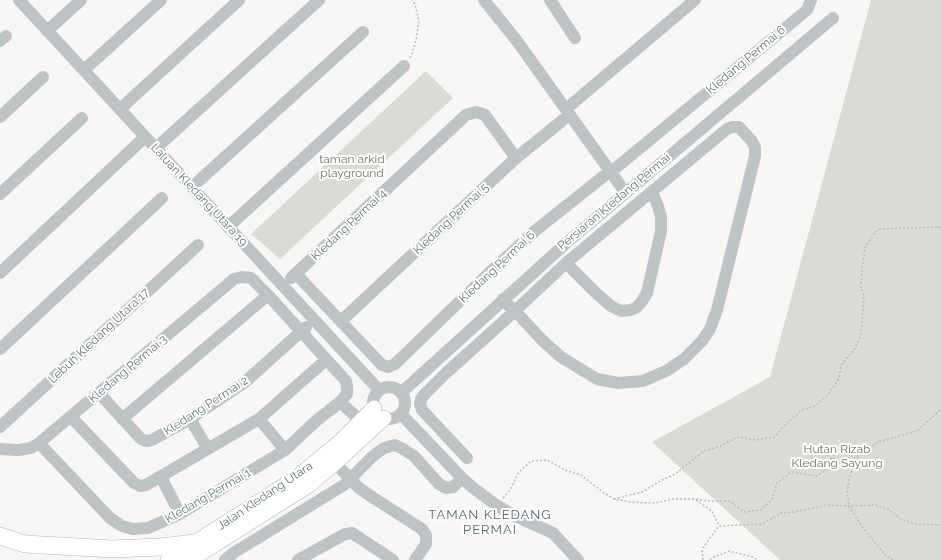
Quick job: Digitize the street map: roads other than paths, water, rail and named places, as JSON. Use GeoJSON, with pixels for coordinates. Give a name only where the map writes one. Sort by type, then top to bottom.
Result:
{"type":"FeatureCollection","features":[{"type":"Feature","properties":{"kind":"highway"},"geometry":{"type":"LineString","coordinates":[[0,536],[26,544],[112,549],[160,547],[192,555]]}},
{"type":"Feature","properties":{"kind":"main road","name":"Jalan Kledang Utara"},"geometry":{"type":"LineString","coordinates":[[192,555],[320,459],[361,421],[379,413]]}},
{"type":"Feature","properties":{"kind":"main road","name":"Jalan Kledang Utara"},"geometry":{"type":"LineString","coordinates":[[168,560],[192,555],[309,485],[335,463],[379,413]]}},
{"type":"Feature","properties":{"kind":"street","name":"Laluan Kledang Utara 19"},"geometry":{"type":"LineString","coordinates":[[19,0],[379,390]]}},
{"type":"Feature","properties":{"kind":"street"},"geometry":{"type":"LineString","coordinates":[[47,31],[81,0]]}},
{"type":"Feature","properties":{"kind":"street"},"geometry":{"type":"LineString","coordinates":[[84,70],[160,0]]}},
{"type":"Feature","properties":{"kind":"street"},"geometry":{"type":"LineString","coordinates":[[120,109],[239,0]]}},
{"type":"Feature","properties":{"kind":"street"},"geometry":{"type":"LineString","coordinates":[[156,148],[319,0]]}},
{"type":"Feature","properties":{"kind":"street"},"geometry":{"type":"LineString","coordinates":[[484,0],[517,41],[565,115],[607,174],[625,192]]}},
{"type":"Feature","properties":{"kind":"street"},"geometry":{"type":"LineString","coordinates":[[550,0],[575,38]]}},
{"type":"Feature","properties":{"kind":"street","name":"Kledang Permai 5"},"geometry":{"type":"LineString","coordinates":[[341,321],[516,158],[696,0]]}},
{"type":"Feature","properties":{"kind":"street","name":"Kledang Permai 6"},"geometry":{"type":"LineString","coordinates":[[341,321],[382,365],[388,366],[395,364],[536,230],[607,174],[809,5]]}},
{"type":"Feature","properties":{"kind":"street","name":"Persiaran Kledang Permai"},"geometry":{"type":"LineString","coordinates":[[402,392],[625,192],[833,18]]}},
{"type":"Feature","properties":{"kind":"street"},"geometry":{"type":"LineString","coordinates":[[192,187],[363,32]]}},
{"type":"Feature","properties":{"kind":"street"},"geometry":{"type":"LineString","coordinates":[[228,226],[404,66]]}},
{"type":"Feature","properties":{"kind":"street"},"geometry":{"type":"LineString","coordinates":[[0,117],[43,77]]}},
{"type":"Feature","properties":{"kind":"street","name":"Kledang Permai 4"},"geometry":{"type":"LineString","coordinates":[[283,285],[466,115],[476,112],[485,115],[516,158]]}},
{"type":"Feature","properties":{"kind":"street"},"geometry":{"type":"LineString","coordinates":[[0,194],[82,118]]}},
{"type":"Feature","properties":{"kind":"street"},"geometry":{"type":"LineString","coordinates":[[467,458],[422,410],[420,404],[421,398],[446,373],[515,311],[566,263],[727,129],[739,127],[751,140],[755,147],[755,156],[717,310],[710,329],[702,341],[684,359],[666,371],[643,381],[618,383],[598,379],[561,358],[515,311],[503,300]]}},
{"type":"Feature","properties":{"kind":"street"},"geometry":{"type":"LineString","coordinates":[[0,273],[145,137]]}},
{"type":"Feature","properties":{"kind":"street"},"geometry":{"type":"LineString","coordinates":[[566,263],[611,306],[621,311],[631,310],[637,307],[647,293],[661,231],[661,217],[652,192]]}},
{"type":"Feature","properties":{"kind":"street"},"geometry":{"type":"LineString","coordinates":[[0,349],[162,198]]}},
{"type":"Feature","properties":{"kind":"street","name":"Lebuh Kledang Utara 17"},"geometry":{"type":"LineString","coordinates":[[0,426],[198,245]]}},
{"type":"Feature","properties":{"kind":"street"},"geometry":{"type":"LineString","coordinates":[[296,274],[341,321]]}},
{"type":"Feature","properties":{"kind":"street","name":"Kledang Permai 3"},"geometry":{"type":"LineString","coordinates":[[0,449],[18,450],[31,448],[39,443],[234,279],[242,277],[251,278],[268,295]]}},
{"type":"Feature","properties":{"kind":"street"},"geometry":{"type":"LineString","coordinates":[[122,419],[268,295],[346,381],[348,387],[347,394],[340,402],[361,421]]}},
{"type":"Feature","properties":{"kind":"street","name":"Kledang Permai 2"},"geometry":{"type":"LineString","coordinates":[[99,393],[141,439],[146,441],[152,440],[190,419],[245,382],[314,320]]}},
{"type":"Feature","properties":{"kind":"street"},"geometry":{"type":"LineString","coordinates":[[71,417],[134,484],[140,486],[146,485],[259,419],[326,360]]}},
{"type":"Feature","properties":{"kind":"street"},"geometry":{"type":"LineString","coordinates":[[386,387],[391,387],[399,389],[402,392],[405,405],[401,414],[393,418],[379,413],[374,399],[379,390],[386,387]]}},
{"type":"Feature","properties":{"kind":"street","name":"Kledang Permai 1"},"geometry":{"type":"LineString","coordinates":[[39,443],[110,518],[122,526],[133,529],[148,528],[180,514],[285,450],[316,421],[340,402]]}},
{"type":"Feature","properties":{"kind":"street"},"geometry":{"type":"LineString","coordinates":[[401,414],[462,478],[496,505],[515,516],[553,533],[578,560]]}},
{"type":"Feature","properties":{"kind":"street"},"geometry":{"type":"LineString","coordinates":[[190,419],[208,449]]}},
{"type":"Feature","properties":{"kind":"street"},"geometry":{"type":"LineString","coordinates":[[259,419],[285,450]]}},
{"type":"Feature","properties":{"kind":"street"},"geometry":{"type":"LineString","coordinates":[[225,560],[235,552],[330,494],[350,480],[372,456],[384,448],[395,444],[414,456],[439,484],[446,488],[453,487],[462,478]]}},
{"type":"Feature","properties":{"kind":"street"},"geometry":{"type":"LineString","coordinates":[[335,463],[350,480],[375,499],[422,529],[426,535],[426,544],[415,560]]}},
{"type":"Feature","properties":{"kind":"street"},"geometry":{"type":"LineString","coordinates":[[161,477],[180,514]]}},
{"type":"Feature","properties":{"kind":"street"},"geometry":{"type":"LineString","coordinates":[[298,560],[345,534],[352,533],[393,560]]}},
{"type":"Feature","properties":{"kind":"district","name":"TAMAN KLEDANG PERMAI"},"geometry":{"type":"Point","coordinates":[490,522]}},
{"type":"Feature","properties":{"kind":"park label","name":"taman arkid playground"},"geometry":{"type":"Point","coordinates":[352,166]}},
{"type":"Feature","properties":{"kind":"park label","name":"Hutan Rizab Kledang Sayung"},"geometry":{"type":"Point","coordinates":[837,456]}}]}
